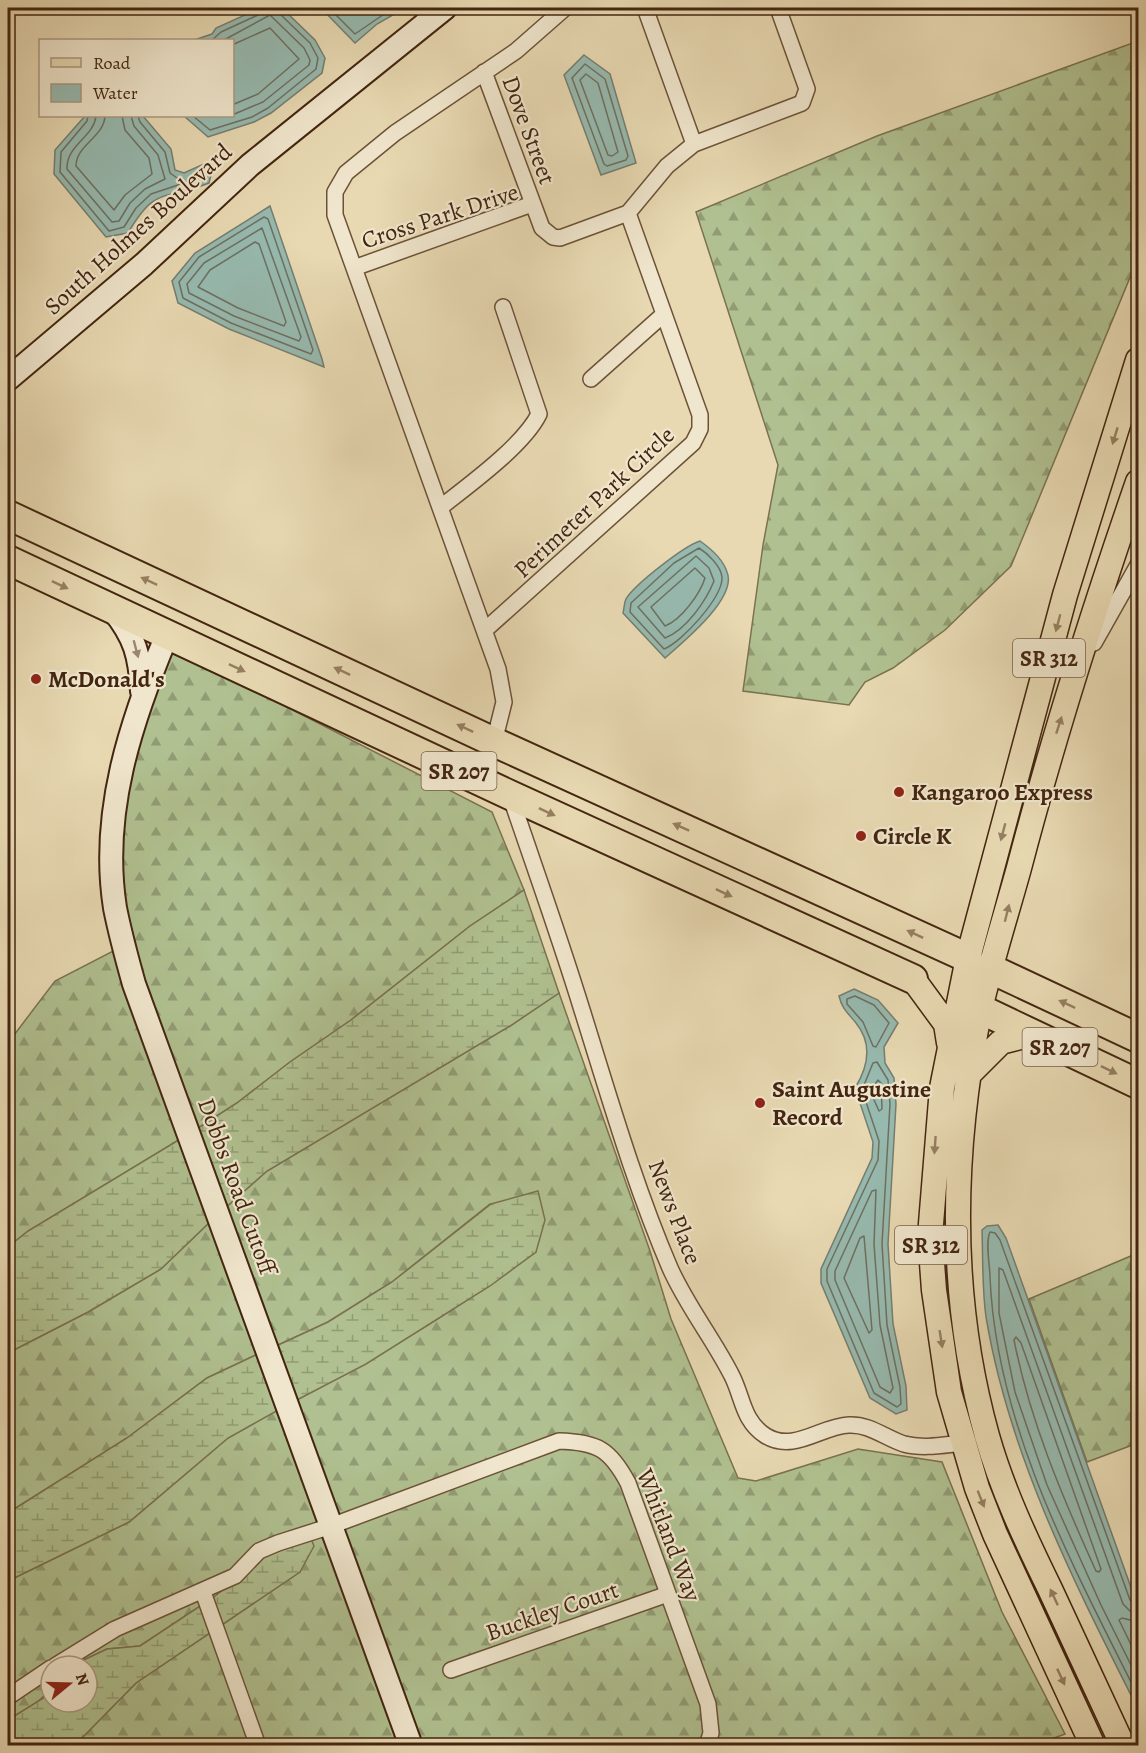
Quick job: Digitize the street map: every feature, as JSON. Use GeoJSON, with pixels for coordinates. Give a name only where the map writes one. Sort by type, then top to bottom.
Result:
{"type":"FeatureCollection","features":[{"type":"Feature","properties":{"kind":"highway","name":"SR 207"},"geometry":{"type":"LineString","coordinates":[[8,515],[494,742],[1138,1038]]}},
{"type":"Feature","properties":{"kind":"highway","name":"SR 207"},"geometry":{"type":"LineString","coordinates":[[8,560],[510,795],[913,979]]}},
{"type":"Feature","properties":{"kind":"highway"},"geometry":{"type":"LineString","coordinates":[[113,610],[130,605],[150,613],[162,614],[175,609],[183,598]]}},
{"type":"Feature","properties":{"kind":"highway"},"geometry":{"type":"LineString","coordinates":[[167,635],[179,625],[204,620],[238,634],[259,633]]}},
{"type":"Feature","properties":{"kind":"highway","name":"SR 207"},"geometry":{"type":"LineString","coordinates":[[970,1005],[1138,1084]]}},
{"type":"Feature","properties":{"kind":"main road","name":"SR 312"},"geometry":{"type":"LineString","coordinates":[[1093,1746],[995,1534],[963,1443],[949,1392],[941,1342],[930,1236],[936,1131],[949,1046],[970,1005],[1065,595],[1138,360]]}},
{"type":"Feature","properties":{"kind":"main road","name":"SR 312"},"geometry":{"type":"LineString","coordinates":[[980,964],[1074,680],[1134,509],[1138,482]]}},
{"type":"Feature","properties":{"kind":"main road","name":"SR 207"},"geometry":{"type":"LineString","coordinates":[[913,979],[970,1005]]}},
{"type":"Feature","properties":{"kind":"main road"},"geometry":{"type":"LineString","coordinates":[[913,979],[946,1024],[949,1046]]}},
{"type":"Feature","properties":{"kind":"main road","name":"SR 312"},"geometry":{"type":"LineString","coordinates":[[970,1005],[971,1072],[959,1161],[956,1206],[961,1298],[976,1389],[987,1438],[1027,1540],[1123,1746]]}},
{"type":"Feature","properties":{"kind":"main road"},"geometry":{"type":"LineString","coordinates":[[971,1072],[1000,1042],[1032,1034]]}},
{"type":"Feature","properties":{"kind":"main road"},"geometry":{"type":"LineString","coordinates":[[963,1443],[978,1448],[983,1455],[1013,1535],[1027,1540]]}},
{"type":"Feature","properties":{"kind":"street","name":"South Holmes Boulevard"},"geometry":{"type":"LineString","coordinates":[[8,379],[144,264],[250,165],[445,8]]}},
{"type":"Feature","properties":{"kind":"street"},"geometry":{"type":"LineString","coordinates":[[494,742],[501,723],[503,690],[485,630],[334,215],[335,192],[339,182],[395,133],[516,51],[565,8]]}},
{"type":"Feature","properties":{"kind":"street"},"geometry":{"type":"LineString","coordinates":[[645,8],[694,144]]}},
{"type":"Feature","properties":{"kind":"street"},"geometry":{"type":"LineString","coordinates":[[628,213],[667,166],[694,144],[798,107],[805,98],[807,89],[778,8]]}},
{"type":"Feature","properties":{"kind":"street","name":"Dove Street"},"geometry":{"type":"LineString","coordinates":[[484,72],[532,204]]}},
{"type":"Feature","properties":{"kind":"street","name":"Cross Park Drive"},"geometry":{"type":"LineString","coordinates":[[354,268],[532,204],[542,228],[553,237],[560,238],[628,213]]}},
{"type":"Feature","properties":{"kind":"street","name":"Perimeter Park Circle"},"geometry":{"type":"LineString","coordinates":[[485,630],[693,442],[700,429],[700,415],[628,213]]}},
{"type":"Feature","properties":{"kind":"street"},"geometry":{"type":"LineString","coordinates":[[441,507],[472,484],[532,427],[539,414],[503,306]]}},
{"type":"Feature","properties":{"kind":"street"},"geometry":{"type":"LineString","coordinates":[[591,379],[664,314]]}},
{"type":"Feature","properties":{"kind":"street"},"geometry":{"type":"LineString","coordinates":[[1074,680],[1138,565]]}},
{"type":"Feature","properties":{"kind":"street"},"geometry":{"type":"LineString","coordinates":[[113,610],[131,632],[141,669],[142,695]]}},
{"type":"Feature","properties":{"kind":"street","name":"Dobbs Road Cutoff"},"geometry":{"type":"LineString","coordinates":[[167,635],[142,695],[121,765],[115,813],[115,906],[138,994],[411,1746]]}},
{"type":"Feature","properties":{"kind":"street","name":"News Place"},"geometry":{"type":"LineString","coordinates":[[510,795],[572,977],[621,1136],[657,1236],[690,1309],[733,1376],[744,1411],[768,1437],[780,1441],[803,1439],[848,1425],[872,1428],[903,1444],[923,1447],[963,1443]]}},
{"type":"Feature","properties":{"kind":"street","name":"Whitland Way"},"geometry":{"type":"LineString","coordinates":[[74,1654],[115,1629],[235,1576],[259,1551],[559,1441],[584,1442],[602,1449],[616,1461],[628,1483],[708,1704],[711,1733],[706,1746]]}},
{"type":"Feature","properties":{"kind":"street"},"geometry":{"type":"LineString","coordinates":[[203,1592],[258,1746]]}},
{"type":"Feature","properties":{"kind":"street","name":"Buckley Court"},"geometry":{"type":"LineString","coordinates":[[451,1670],[668,1594]]}},
{"type":"Feature","properties":{"kind":"street","name":"Whitland Way"},"geometry":{"type":"LineString","coordinates":[[8,1697],[39,1676]]}},
{"type":"Feature","properties":{"kind":"green space"},"geometry":{"type":"Polygon","coordinates":[[[1138,41],[1138,258],[1011,566],[945,630],[893,668],[865,682],[849,705],[743,691],[763,545],[778,465],[696,212],[877,136],[1138,41]]]}},
{"type":"Feature","properties":{"kind":"green space"},"geometry":{"type":"Polygon","coordinates":[[[169,650],[205,665],[492,812],[524,890],[470,926],[351,1020],[290,1062],[237,1103],[195,1130],[142,981],[123,905],[122,813],[150,700],[169,650]]]}},
{"type":"Feature","properties":{"kind":"green space"},"geometry":{"type":"Polygon","coordinates":[[[524,890],[559,993],[510,1026],[267,1171],[224,1209],[195,1130],[237,1103],[290,1062],[351,1020],[470,926],[524,890]]]}},
{"type":"Feature","properties":{"kind":"green space"},"geometry":{"type":"Polygon","coordinates":[[[117,949],[182,1138],[28,1231],[8,1247],[8,1043],[55,981],[117,949]]]}},
{"type":"Feature","properties":{"kind":"green space"},"geometry":{"type":"Polygon","coordinates":[[[559,993],[650,1251],[671,1319],[738,1478],[756,1481],[858,1449],[942,1462],[1002,1612],[1065,1734],[1032,1746],[419,1745],[293,1402],[418,1332],[536,1252],[490,1204],[392,1282],[328,1322],[274,1347],[224,1209],[267,1171],[510,1026],[559,993]]]}},
{"type":"Feature","properties":{"kind":"green space"},"geometry":{"type":"Polygon","coordinates":[[[182,1138],[212,1220],[161,1269],[88,1312],[8,1353],[8,1247],[28,1231],[182,1138]]]}},
{"type":"Feature","properties":{"kind":"green space"},"geometry":{"type":"Polygon","coordinates":[[[538,1191],[545,1220],[536,1252],[490,1286],[366,1364],[293,1402],[274,1347],[328,1322],[392,1282],[491,1204],[538,1191]]]}},
{"type":"Feature","properties":{"kind":"green space"},"geometry":{"type":"Polygon","coordinates":[[[212,1220],[260,1353],[207,1378],[127,1438],[8,1513],[8,1353],[88,1312],[161,1269],[212,1220]]]}},
{"type":"Feature","properties":{"kind":"green space"},"geometry":{"type":"Polygon","coordinates":[[[1138,1253],[1138,1443],[1087,1462],[1029,1299],[1138,1253]]]}},
{"type":"Feature","properties":{"kind":"green space"},"geometry":{"type":"Polygon","coordinates":[[[260,1353],[280,1409],[228,1438],[129,1522],[8,1581],[8,1513],[127,1438],[207,1378],[260,1353]]]}},
{"type":"Feature","properties":{"kind":"green space"},"geometry":{"type":"Polygon","coordinates":[[[280,1409],[403,1745],[75,1745],[136,1683],[300,1572],[295,1531],[214,1597],[140,1646],[107,1649],[96,1654],[39,1654],[39,1701],[8,1720],[8,1581],[129,1522],[228,1438],[280,1409]]]}},
{"type":"Feature","properties":{"kind":"green space"},"geometry":{"type":"Polygon","coordinates":[[[306,1527],[314,1546],[300,1572],[136,1683],[75,1745],[8,1745],[8,1720],[39,1701],[39,1714],[99,1714],[99,1654],[96,1654],[107,1649],[140,1646],[214,1597],[295,1531],[306,1527]]]}},
{"type":"Feature","properties":{"kind":"water"},"geometry":{"type":"Polygon","coordinates":[[[321,8],[405,8],[377,24],[355,43],[321,8]]]}},
{"type":"Feature","properties":{"kind":"water"},"geometry":{"type":"Polygon","coordinates":[[[256,10],[284,10],[315,40],[325,58],[322,73],[271,113],[254,122],[208,137],[185,117],[234,117],[234,39],[197,39],[212,34],[216,28],[256,10]]]}},
{"type":"Feature","properties":{"kind":"water"},"geometry":{"type":"Polygon","coordinates":[[[584,55],[610,74],[636,163],[601,175],[564,75],[584,55]]]}},
{"type":"Feature","properties":{"kind":"water"},"geometry":{"type":"Polygon","coordinates":[[[84,117],[144,117],[171,149],[175,170],[184,173],[206,163],[213,167],[209,183],[154,201],[146,207],[128,233],[106,237],[54,174],[55,150],[84,117]]]}},
{"type":"Feature","properties":{"kind":"water"},"geometry":{"type":"Polygon","coordinates":[[[270,206],[324,367],[229,329],[178,303],[172,281],[195,253],[270,206]]]}},
{"type":"Feature","properties":{"kind":"water"},"geometry":{"type":"Polygon","coordinates":[[[700,541],[719,558],[727,572],[728,583],[717,607],[707,619],[665,658],[623,613],[625,601],[660,567],[700,541]]]}},
{"type":"Feature","properties":{"kind":"water"},"geometry":{"type":"Polygon","coordinates":[[[854,989],[878,1000],[898,1023],[884,1047],[885,1063],[894,1078],[896,1104],[888,1244],[893,1324],[906,1386],[907,1410],[896,1414],[870,1398],[821,1283],[821,1269],[872,1158],[873,1142],[855,1088],[866,1064],[867,1047],[861,1031],[844,1008],[839,996],[854,989]]]}},
{"type":"Feature","properties":{"kind":"water"},"geometry":{"type":"Polygon","coordinates":[[[998,1225],[1006,1238],[1138,1607],[1138,1709],[1068,1567],[1028,1469],[1011,1419],[997,1369],[984,1296],[982,1230],[987,1226],[998,1225]]]}},
{"type":"Feature","properties":{"kind":"place","name":"McDonald's"},"geometry":{"type":"Point","coordinates":[36,679]}},
{"type":"Feature","properties":{"kind":"place","name":"Kangaroo Express"},"geometry":{"type":"Point","coordinates":[899,792]}},
{"type":"Feature","properties":{"kind":"place","name":"Circle K"},"geometry":{"type":"Point","coordinates":[861,836]}},
{"type":"Feature","properties":{"kind":"place","name":"Saint Augustine Record"},"geometry":{"type":"Point","coordinates":[760,1103]}}]}
